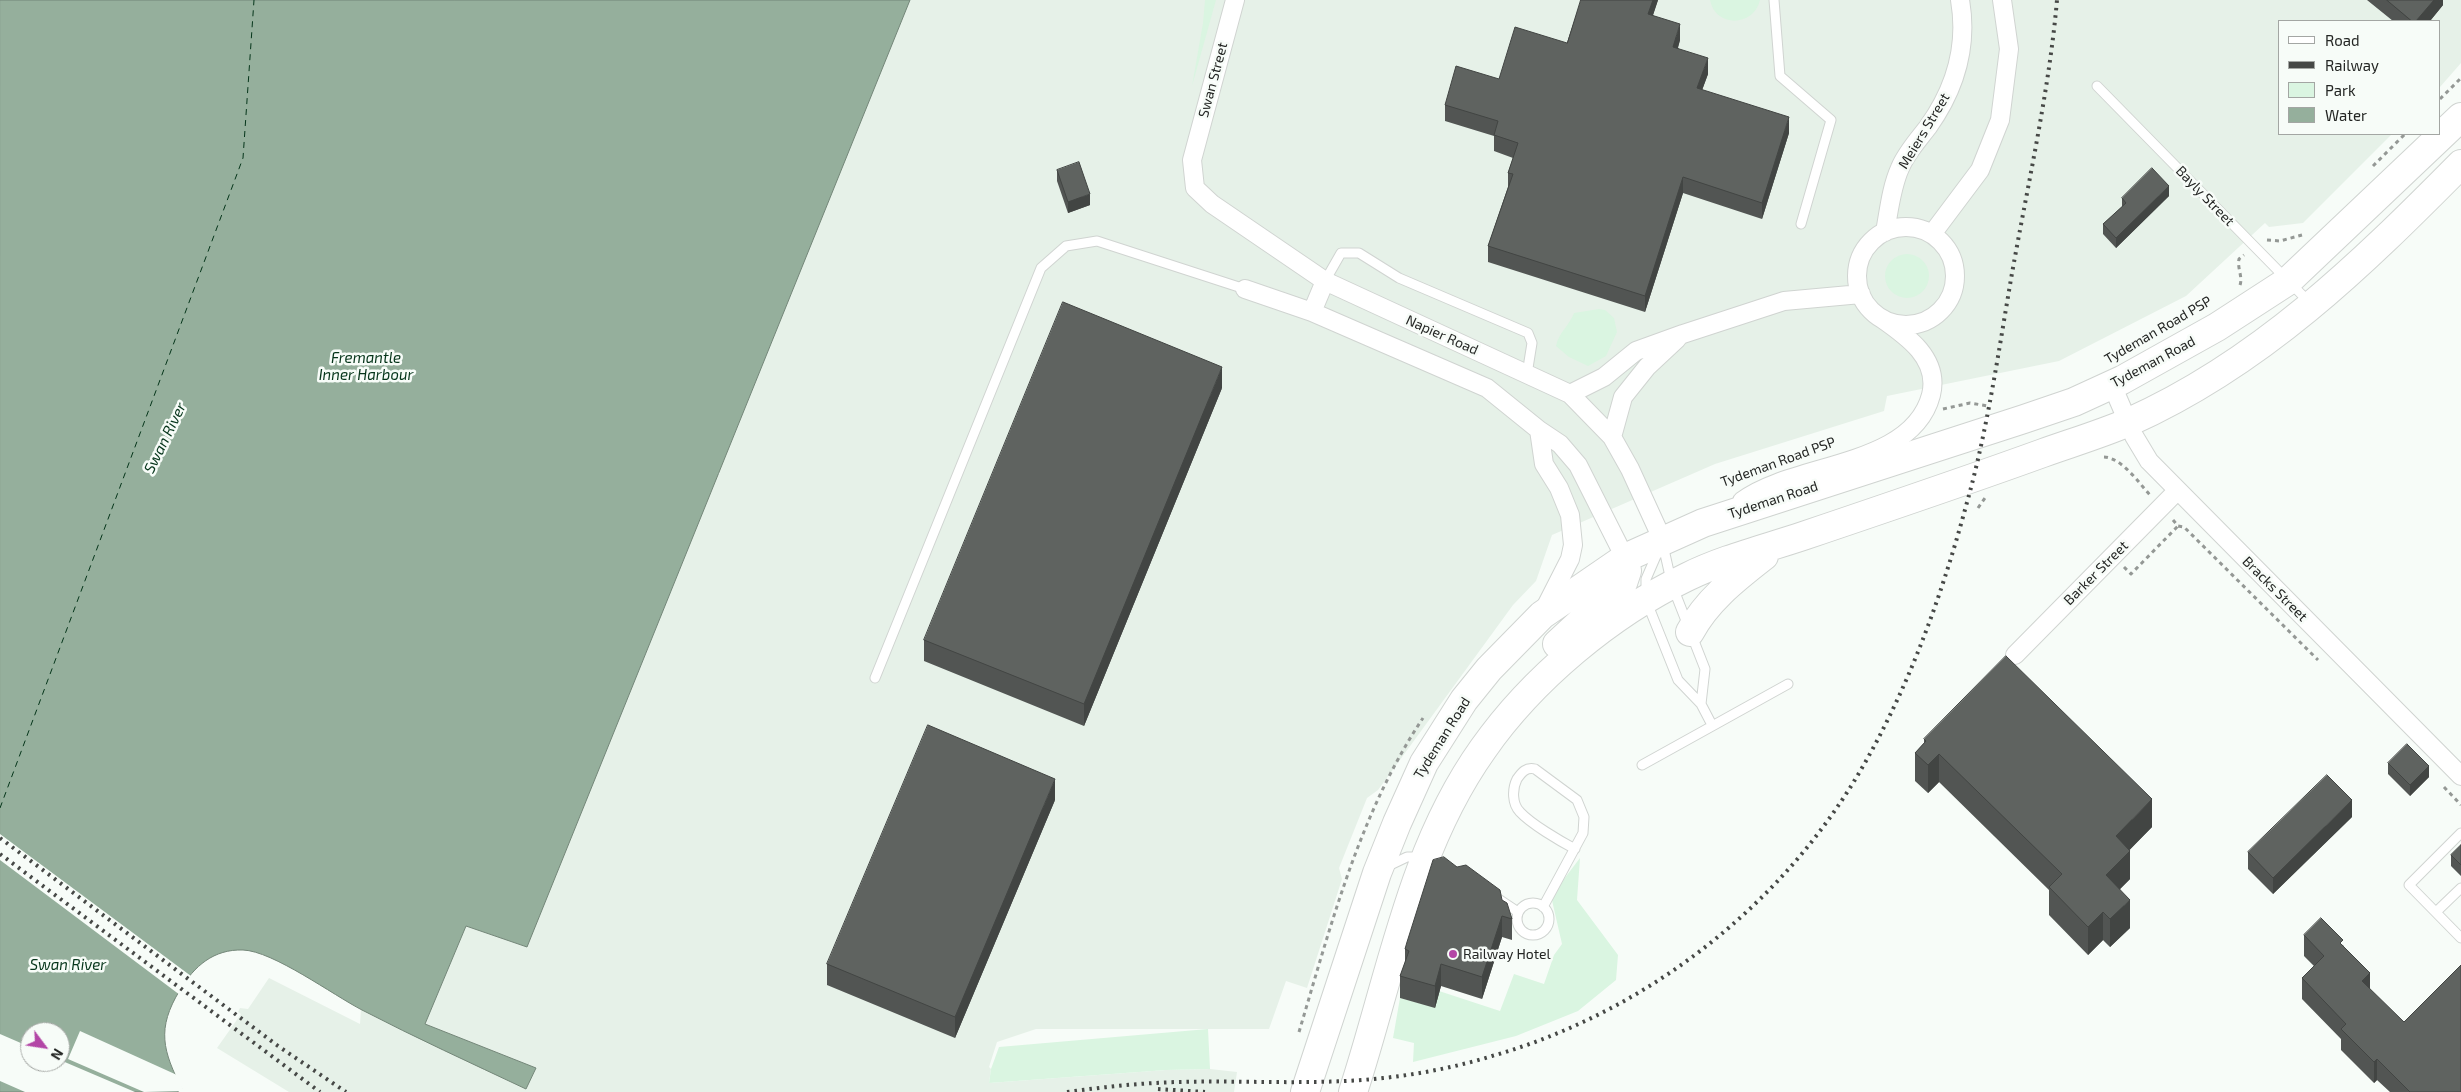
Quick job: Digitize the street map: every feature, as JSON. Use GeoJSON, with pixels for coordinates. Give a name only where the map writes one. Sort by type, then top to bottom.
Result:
{"type":"FeatureCollection","features":[{"type":"Feature","properties":{"kind":"main road","name":"Tydeman Road"},"geometry":{"type":"LineString","coordinates":[[1305,1092],[1377,873],[1424,763],[1444,730],[1489,669],[1542,615],[1625,558],[1724,515],[2024,419],[2074,402],[2112,385],[2217,327],[2288,281],[2461,117]]}},
{"type":"Feature","properties":{"kind":"main road"},"geometry":{"type":"LineString","coordinates":[[1353,1092],[1409,902],[1429,858],[1450,800],[1482,750],[1502,724],[1534,688],[1565,659],[1646,600],[1672,584],[1705,568],[1973,479],[2128,422],[2210,381],[2312,306],[2400,226],[2461,164]]}},
{"type":"Feature","properties":{"kind":"main road"},"geometry":{"type":"LineString","coordinates":[[1690,632],[1700,614],[1728,585],[1779,544]]}},
{"type":"Feature","properties":{"kind":"main road"},"geometry":{"type":"LineString","coordinates":[[1502,724],[1532,666],[1623,583],[1626,571],[1625,558]]}},
{"type":"Feature","properties":{"kind":"street","name":"Swan Street"},"geometry":{"type":"LineString","coordinates":[[1192,160],[1235,0]]}},
{"type":"Feature","properties":{"kind":"street","name":"Meiers Street"},"geometry":{"type":"LineString","coordinates":[[1885,232],[1894,182],[1900,166],[1946,96],[1958,67],[1963,35],[1960,0]]}},
{"type":"Feature","properties":{"kind":"street"},"geometry":{"type":"LineString","coordinates":[[1932,234],[1980,170],[2000,120],[2009,49],[2002,0]]}},
{"type":"Feature","properties":{"kind":"street","name":"Napier Road"},"geometry":{"type":"LineString","coordinates":[[1192,160],[1195,188],[1212,204],[1325,281],[1570,394],[1612,437],[1630,469],[1663,541]]}},
{"type":"Feature","properties":{"kind":"street"},"geometry":{"type":"LineString","coordinates":[[1724,515],[1765,488],[1875,451],[1912,428],[1928,406],[1932,382],[1930,369],[1923,354],[1908,337],[1881,318],[1867,305],[1861,294],[1857,276],[1861,258],[1870,243],[1885,232],[1898,228],[1912,228],[1932,234],[1944,246],[1952,260],[1955,277],[1948,301],[1937,314],[1922,322],[1897,324],[1881,318]]}},
{"type":"Feature","properties":{"kind":"street"},"geometry":{"type":"LineString","coordinates":[[1312,312],[1325,281]]}},
{"type":"Feature","properties":{"kind":"street"},"geometry":{"type":"LineString","coordinates":[[1245,289],[1312,312],[1487,388],[1539,430],[1560,444],[1578,465],[1625,558]]}},
{"type":"Feature","properties":{"kind":"street"},"geometry":{"type":"LineString","coordinates":[[1570,394],[1604,377],[1636,351],[1683,334],[1784,301],[1861,294]]}},
{"type":"Feature","properties":{"kind":"street"},"geometry":{"type":"LineString","coordinates":[[1612,437],[1623,397],[1647,367],[1683,334]]}},
{"type":"Feature","properties":{"kind":"street","name":"Bracks Street"},"geometry":{"type":"LineString","coordinates":[[2112,385],[2140,448],[2177,491],[2461,776]]}},
{"type":"Feature","properties":{"kind":"street"},"geometry":{"type":"LineString","coordinates":[[1539,430],[1544,464],[1560,488],[1570,515],[1573,545],[1570,560],[1542,615]]}},
{"type":"Feature","properties":{"kind":"street","name":"Barker Street"},"geometry":{"type":"LineString","coordinates":[[2015,655],[2177,491]]}},
{"type":"Feature","properties":{"kind":"lane"},"geometry":{"type":"LineString","coordinates":[[1774,0],[1780,76],[1831,120],[1801,224]]}},
{"type":"Feature","properties":{"kind":"lane","name":"Bayly Street"},"geometry":{"type":"LineString","coordinates":[[2097,86],[2312,306]]}},
{"type":"Feature","properties":{"kind":"lane"},"geometry":{"type":"LineString","coordinates":[[875,678],[1041,268],[1066,246],[1097,241],[1245,289]]}},
{"type":"Feature","properties":{"kind":"lane"},"geometry":{"type":"LineString","coordinates":[[1325,281],[1341,253],[1359,253],[1400,278],[1528,333],[1532,343],[1527,374]]}},
{"type":"Feature","properties":{"kind":"lane"},"geometry":{"type":"LineString","coordinates":[[1663,541],[1672,584],[1706,669],[1700,704]]}},
{"type":"Feature","properties":{"kind":"lane"},"geometry":{"type":"LineString","coordinates":[[1663,541],[1646,579],[1646,600],[1678,680],[1700,704],[1712,725]]}},
{"type":"Feature","properties":{"kind":"lane"},"geometry":{"type":"LineString","coordinates":[[1642,764],[1788,684]]}},
{"type":"Feature","properties":{"kind":"lane"},"geometry":{"type":"LineString","coordinates":[[1543,907],[1575,849],[1583,833],[1584,817],[1577,800],[1535,768],[1529,768],[1522,772],[1515,783],[1513,799],[1519,812],[1575,849]]}},
{"type":"Feature","properties":{"kind":"lane"},"geometry":{"type":"LineString","coordinates":[[2461,833],[2409,885],[2461,938]]}},
{"type":"Feature","properties":{"kind":"lane"},"geometry":{"type":"LineString","coordinates":[[1377,873],[1407,857],[1429,858]]}},
{"type":"Feature","properties":{"kind":"lane"},"geometry":{"type":"LineString","coordinates":[[2436,912],[2461,888]]}},
{"type":"Feature","properties":{"kind":"lane"},"geometry":{"type":"LineString","coordinates":[[1492,894],[1518,912]]}},
{"type":"Feature","properties":{"kind":"lane"},"geometry":{"type":"LineString","coordinates":[[1529,903],[1543,907],[1549,916],[1547,927],[1535,936],[1521,931],[1516,922],[1518,912],[1529,903]]}},
{"type":"Feature","properties":{"kind":"path"},"geometry":{"type":"LineString","coordinates":[[2441,98],[2461,78]]}},
{"type":"Feature","properties":{"kind":"path"},"geometry":{"type":"LineString","coordinates":[[2371,168],[2404,135]]}},
{"type":"Feature","properties":{"kind":"path"},"geometry":{"type":"LineString","coordinates":[[2238,289],[2242,281],[2238,266],[2239,259],[2260,240],[2280,241],[2302,235],[2310,229]]}},
{"type":"Feature","properties":{"kind":"path"},"geometry":{"type":"LineString","coordinates":[[1928,406],[1944,409],[1970,403],[1995,407]]}},
{"type":"Feature","properties":{"kind":"path"},"geometry":{"type":"LineString","coordinates":[[2100,456],[2110,457],[2124,467],[2178,526]]}},
{"type":"Feature","properties":{"kind":"path"},"geometry":{"type":"LineString","coordinates":[[1978,508],[1987,495]]}},
{"type":"Feature","properties":{"kind":"path"},"geometry":{"type":"LineString","coordinates":[[2113,556],[2131,574],[2178,526],[2184,526],[2324,666]]}},
{"type":"Feature","properties":{"kind":"path"},"geometry":{"type":"LineString","coordinates":[[2441,784],[2461,805]]}},
{"type":"Feature","properties":{"kind":"shaded area"},"geometry":{"type":"Polygon","coordinates":[[[910,0],[2461,0],[2461,63],[2441,86],[2441,20],[2278,20],[2278,135],[2391,135],[2303,223],[2269,227],[2265,223],[2186,296],[2059,361],[1887,396],[1884,411],[1715,464],[1552,535],[1536,581],[1513,605],[1378,790],[1367,798],[1339,868],[1342,879],[1307,988],[1286,981],[1269,1029],[1036,1029],[997,1042],[989,1067],[991,1069],[989,1083],[1166,1070],[1210,1069],[1237,1072],[1234,1092],[289,1092],[217,1048],[241,1014],[238,1012],[240,1008],[248,1009],[269,978],[360,1024],[361,1009],[526,1089],[536,1068],[425,1024],[466,926],[527,947],[910,0]]]}},
{"type":"Feature","properties":{"kind":"green space"},"geometry":{"type":"Polygon","coordinates":[[[1205,0],[1216,0],[1192,86],[1203,23],[1205,0]]]}},
{"type":"Feature","properties":{"kind":"green space"},"geometry":{"type":"Polygon","coordinates":[[[1710,0],[1760,0],[1756,9],[1750,15],[1735,21],[1719,16],[1713,9],[1710,0]]]}},
{"type":"Feature","properties":{"kind":"green space"},"geometry":{"type":"Polygon","coordinates":[[[1911,254],[1923,260],[1928,267],[1928,285],[1923,292],[1916,297],[1903,298],[1895,295],[1888,288],[1885,272],[1888,264],[1895,257],[1911,254]]]}},
{"type":"Feature","properties":{"kind":"green space"},"geometry":{"type":"Polygon","coordinates":[[[1599,309],[1605,310],[1614,318],[1617,332],[1606,356],[1588,366],[1569,357],[1556,346],[1559,337],[1574,313],[1599,309]]]}},
{"type":"Feature","properties":{"kind":"green space"},"geometry":{"type":"Polygon","coordinates":[[[1580,858],[1577,900],[1618,955],[1616,980],[1578,1011],[1516,1036],[1413,1062],[1414,1043],[1393,1038],[1400,998],[1434,1007],[1439,991],[1500,1011],[1514,974],[1544,984],[1554,955],[1562,944],[1551,896],[1580,858]]]}},
{"type":"Feature","properties":{"kind":"green space"},"geometry":{"type":"Polygon","coordinates":[[[1208,1029],[1210,1069],[1166,1070],[989,1083],[991,1069],[999,1047],[1208,1029]]]}},
{"type":"Feature","properties":{"kind":"water","name":"Fremantle Inner Harbour"},"geometry":{"type":"Polygon","coordinates":[[[0,0],[910,0],[527,947],[466,926],[425,1024],[536,1068],[526,1089],[362,1010],[286,965],[256,952],[233,950],[214,956],[198,967],[186,981],[172,1004],[165,1028],[165,1040],[170,1063],[182,1089],[177,1092],[0,1092],[0,0]]]}},
{"type":"Feature","properties":{"kind":"pier"},"geometry":{"type":"Polygon","coordinates":[[[0,834],[191,976],[180,995],[0,860],[0,834]]]}},
{"type":"Feature","properties":{"kind":"pier"},"geometry":{"type":"Polygon","coordinates":[[[80,1031],[177,1075],[184,1091],[144,1092],[70,1060],[70,1054],[80,1031]]]}},
{"type":"Feature","properties":{"kind":"pier"},"geometry":{"type":"Polygon","coordinates":[[[0,1034],[20,1043],[20,1072],[70,1072],[70,1064],[135,1092],[25,1092],[0,1081],[0,1034]]]}},
{"type":"Feature","properties":{"kind":"building"},"geometry":{"type":"Polygon","coordinates":[[[1581,0],[1653,0],[1648,14],[1680,24],[1673,47],[1708,58],[1697,88],[1789,117],[1762,203],[1683,177],[1645,296],[1488,246],[1513,174],[1508,173],[1518,143],[1494,135],[1498,121],[1445,105],[1456,66],[1499,79],[1515,27],[1567,43],[1581,0]]]}},
{"type":"Feature","properties":{"kind":"building"},"geometry":{"type":"Polygon","coordinates":[[[2387,0],[2434,0],[2417,20],[2411,20],[2387,0]]]}},
{"type":"Feature","properties":{"kind":"building"},"geometry":{"type":"Polygon","coordinates":[[[1079,162],[1090,194],[1068,202],[1057,170],[1079,162]]]}},
{"type":"Feature","properties":{"kind":"building"},"geometry":{"type":"Polygon","coordinates":[[[2152,168],[2169,186],[2116,238],[2103,224],[2126,203],[2122,198],[2152,168]]]}},
{"type":"Feature","properties":{"kind":"building"},"geometry":{"type":"Polygon","coordinates":[[[1063,302],[1222,367],[1084,704],[924,640],[1063,302]]]}},
{"type":"Feature","properties":{"kind":"building"},"geometry":{"type":"Polygon","coordinates":[[[2006,656],[2152,799],[2116,836],[2130,851],[2106,875],[2130,900],[2110,919],[2103,912],[2088,927],[2049,887],[2062,874],[1939,754],[1928,765],[1915,753],[1926,741],[1924,739],[2006,656]]]}},
{"type":"Feature","properties":{"kind":"building"},"geometry":{"type":"Polygon","coordinates":[[[928,725],[1055,779],[955,1017],[827,964],[928,725]]]}},
{"type":"Feature","properties":{"kind":"building"},"geometry":{"type":"Polygon","coordinates":[[[2407,744],[2429,766],[2410,785],[2388,763],[2407,744]]]}},
{"type":"Feature","properties":{"kind":"building"},"geometry":{"type":"Polygon","coordinates":[[[2327,775],[2352,800],[2273,878],[2248,852],[2327,775]]]}},
{"type":"Feature","properties":{"kind":"building"},"geometry":{"type":"Polygon","coordinates":[[[2461,845],[2461,865],[2451,855],[2461,845]]]}},
{"type":"Feature","properties":{"kind":"building","name":"Railway Hotel"},"geometry":{"type":"Polygon","coordinates":[[[1444,857],[1457,867],[1466,865],[1500,890],[1502,900],[1507,903],[1512,919],[1502,916],[1482,977],[1441,964],[1435,986],[1400,976],[1409,951],[1405,949],[1433,860],[1444,857]]]}},
{"type":"Feature","properties":{"kind":"building"},"geometry":{"type":"Polygon","coordinates":[[[2321,918],[2343,940],[2340,943],[2370,973],[2362,981],[2404,1022],[2461,965],[2461,1092],[2410,1092],[2377,1059],[2374,1062],[2341,1029],[2346,1024],[2302,978],[2324,956],[2304,935],[2321,918]]]}},
{"type":"Feature","properties":{"kind":"ferry route"},"geometry":{"type":"LineString","coordinates":[[0,808],[243,158],[254,0]]}},
{"type":"Feature","properties":{"kind":"railway"},"geometry":{"type":"LineString","coordinates":[[1067,1092],[1164,1083],[1365,1080],[1430,1071],[1492,1056],[1547,1038],[1599,1014],[1650,986],[1698,953],[1742,916],[1783,875],[1820,831],[1853,783],[1872,751],[1905,683],[1945,578],[1973,478],[1986,422],[2049,70],[2057,0]]}},
{"type":"Feature","properties":{"kind":"railway"},"geometry":{"type":"LineString","coordinates":[[0,838],[278,1046],[346,1092]]}},
{"type":"Feature","properties":{"kind":"railway"},"geometry":{"type":"LineString","coordinates":[[0,854],[320,1092]]}},
{"type":"Feature","properties":{"kind":"railway"},"geometry":{"type":"LineString","coordinates":[[1158,1089],[1205,1092]]}},
{"type":"Feature","properties":{"kind":"place","name":"Railway Hotel"},"geometry":{"type":"Point","coordinates":[1453,954]}},
{"type":"Feature","properties":{"kind":"water label","name":"Swan River"},"geometry":{"type":"Point","coordinates":[165,438]}},
{"type":"Feature","properties":{"kind":"water label","name":"Swan River"},"geometry":{"type":"Point","coordinates":[68,965]}}]}
